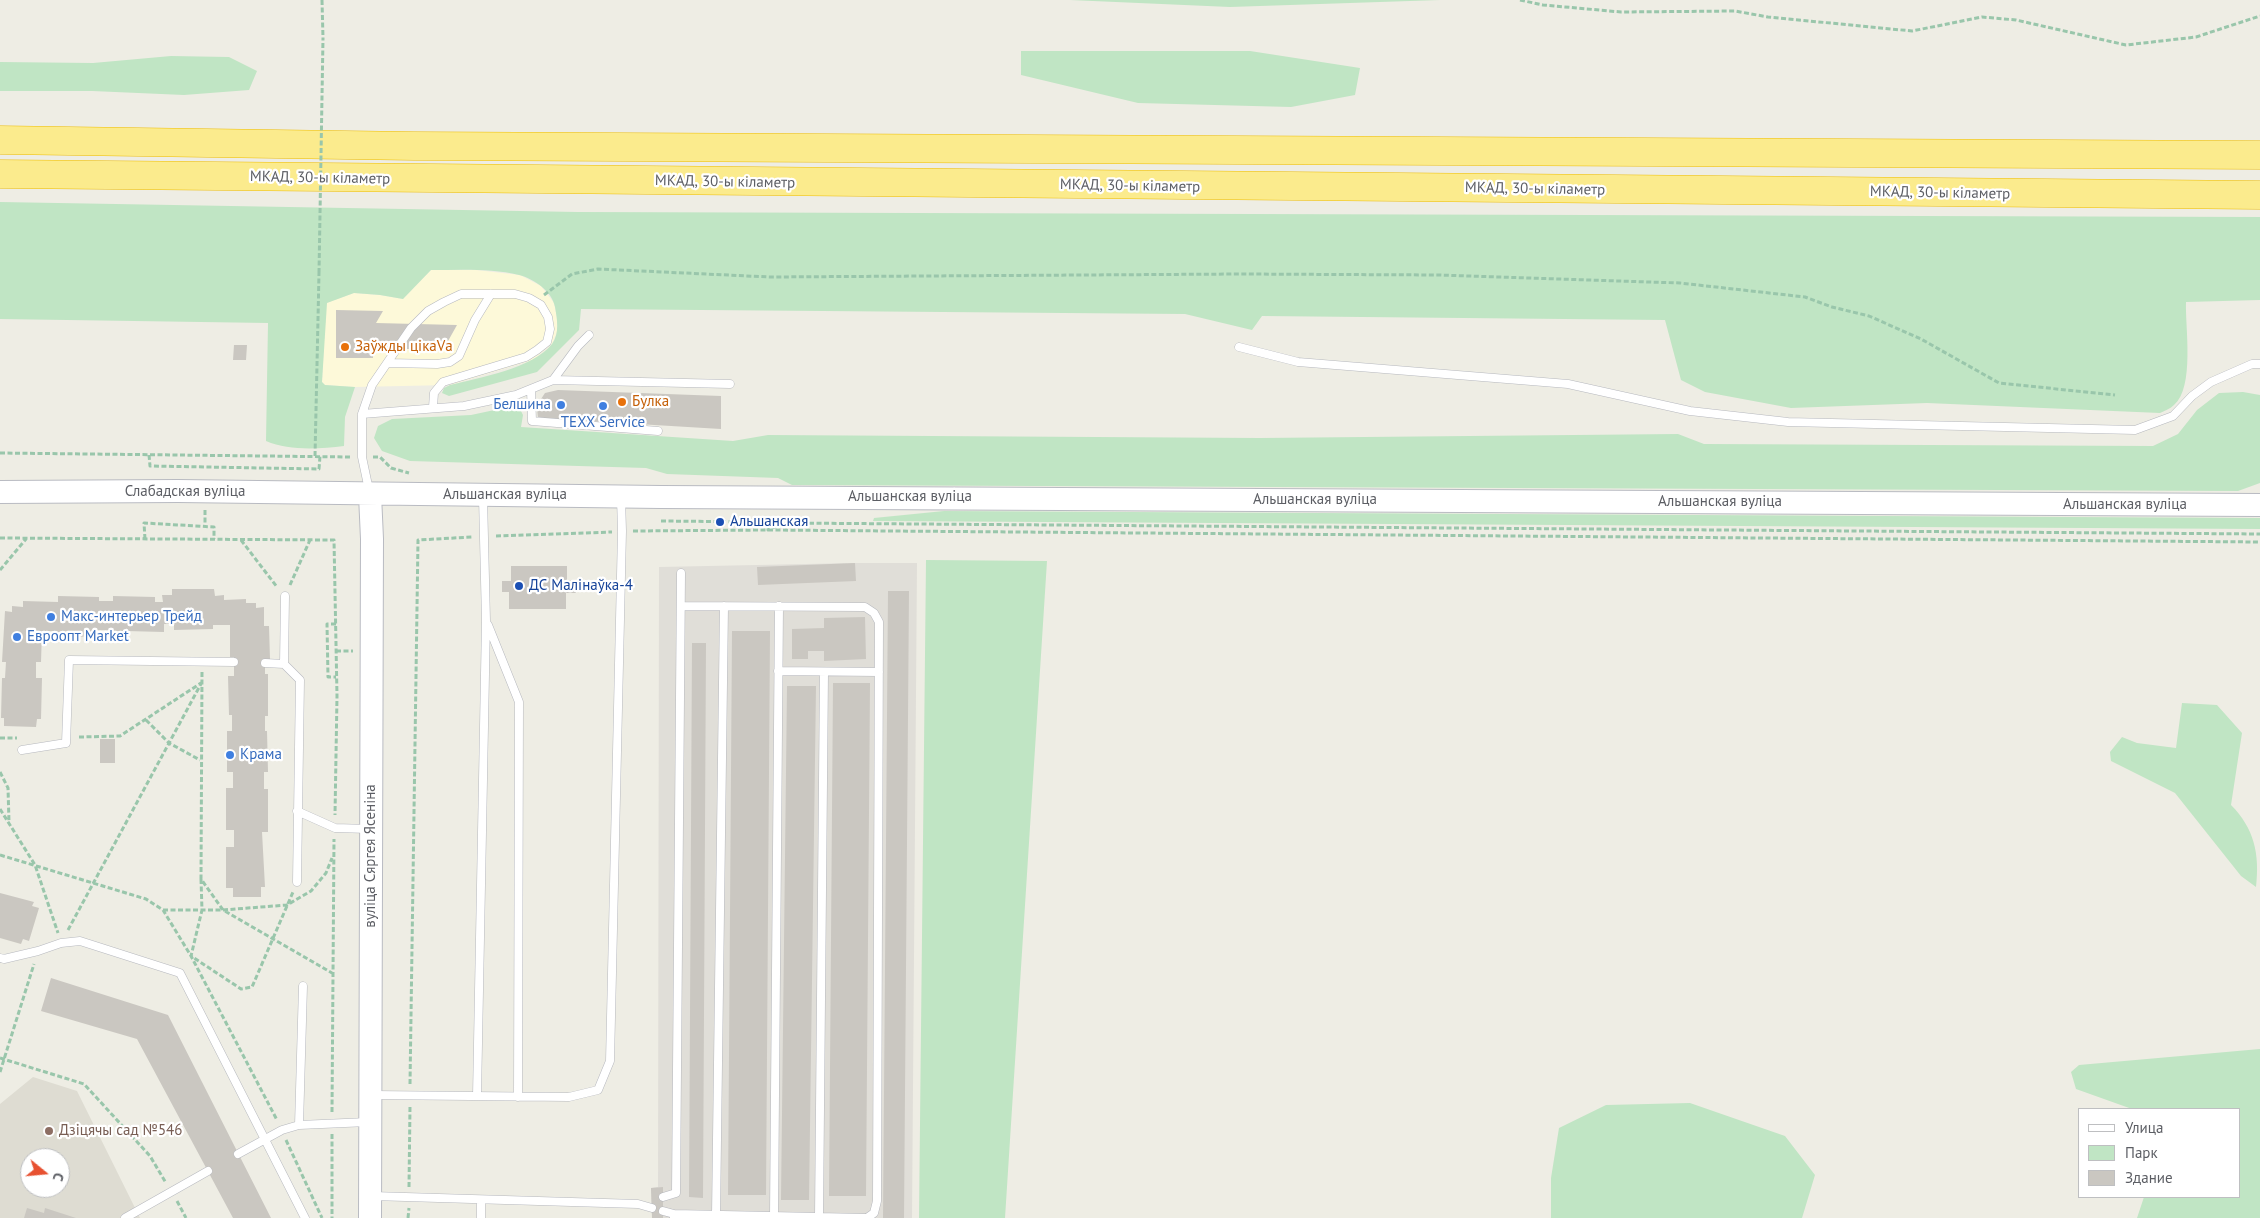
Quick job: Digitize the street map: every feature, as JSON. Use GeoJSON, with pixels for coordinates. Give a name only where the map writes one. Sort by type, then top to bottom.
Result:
{"type":"FeatureCollection","features":[{"type":"Feature","properties":{"kind":"highway"},"geometry":{"type":"LineString","coordinates":[[0,140],[434,146],[2260,155]]}},
{"type":"Feature","properties":{"kind":"highway","name":"МКАД, 30-ы кіламетр"},"geometry":{"type":"LineString","coordinates":[[0,174],[2260,196]]}},
{"type":"Feature","properties":{"kind":"main road","name":"Слабадская вуліца"},"geometry":{"type":"LineString","coordinates":[[0,492],[178,491],[370,495]]}},
{"type":"Feature","properties":{"kind":"main road","name":"Альшанская вуліца"},"geometry":{"type":"LineString","coordinates":[[370,495],[483,494],[2260,505]]}},
{"type":"Feature","properties":{"kind":"main road","name":"вуліца Сяргея Ясеніна"},"geometry":{"type":"LineString","coordinates":[[370,495],[372,539],[370,1207]]}},
{"type":"Feature","properties":{"kind":"lane"},"geometry":{"type":"LineString","coordinates":[[370,495],[362,457],[362,414],[372,385],[410,328],[428,311],[461,294],[514,294],[541,306],[548,317],[550,329],[547,342],[526,357],[443,382],[434,393],[433,407]]}},
{"type":"Feature","properties":{"kind":"lane"},"geometry":{"type":"LineString","coordinates":[[388,363],[437,364],[450,362],[459,356],[475,320],[491,294]]}},
{"type":"Feature","properties":{"kind":"lane"},"geometry":{"type":"LineString","coordinates":[[553,380],[578,346],[589,335]]}},
{"type":"Feature","properties":{"kind":"lane"},"geometry":{"type":"LineString","coordinates":[[1239,347],[1298,362],[1568,384],[1690,411],[1788,422],[2135,430],[2173,416],[2192,396],[2211,382],[2252,364],[2260,364]]}},
{"type":"Feature","properties":{"kind":"lane"},"geometry":{"type":"LineString","coordinates":[[362,414],[464,406],[516,395],[553,380],[730,384]]}},
{"type":"Feature","properties":{"kind":"lane"},"geometry":{"type":"LineString","coordinates":[[531,389],[532,421],[658,431]]}},
{"type":"Feature","properties":{"kind":"lane"},"geometry":{"type":"LineString","coordinates":[[478,1096],[486,621],[483,494]]}},
{"type":"Feature","properties":{"kind":"lane"},"geometry":{"type":"LineString","coordinates":[[370,1095],[569,1097],[598,1090],[610,1061],[622,531],[621,496]]}},
{"type":"Feature","properties":{"kind":"lane"},"geometry":{"type":"LineString","coordinates":[[663,1197],[676,1193],[681,573]]}},
{"type":"Feature","properties":{"kind":"lane"},"geometry":{"type":"LineString","coordinates":[[284,596],[284,664]]}},
{"type":"Feature","properties":{"kind":"lane"},"geometry":{"type":"LineString","coordinates":[[663,1211],[674,1216],[866,1218],[874,1213],[876,1201],[879,622],[870,610],[865,607],[680,606]]}},
{"type":"Feature","properties":{"kind":"lane"},"geometry":{"type":"LineString","coordinates":[[716,1215],[724,606]]}},
{"type":"Feature","properties":{"kind":"lane"},"geometry":{"type":"LineString","coordinates":[[774,1216],[779,606]]}},
{"type":"Feature","properties":{"kind":"lane"},"geometry":{"type":"LineString","coordinates":[[486,621],[519,702],[518,1096]]}},
{"type":"Feature","properties":{"kind":"lane"},"geometry":{"type":"LineString","coordinates":[[22,750],[66,743],[69,660],[234,662]]}},
{"type":"Feature","properties":{"kind":"lane"},"geometry":{"type":"LineString","coordinates":[[265,662],[284,664],[300,680],[297,882]]}},
{"type":"Feature","properties":{"kind":"lane"},"geometry":{"type":"LineString","coordinates":[[778,671],[879,672]]}},
{"type":"Feature","properties":{"kind":"lane"},"geometry":{"type":"LineString","coordinates":[[819,1217],[824,672]]}},
{"type":"Feature","properties":{"kind":"lane"},"geometry":{"type":"LineString","coordinates":[[298,811],[335,828],[371,829]]}},
{"type":"Feature","properties":{"kind":"lane"},"geometry":{"type":"LineString","coordinates":[[0,958],[4,959],[38,951],[61,942],[80,941],[180,973],[305,1218]]}},
{"type":"Feature","properties":{"kind":"lane"},"geometry":{"type":"LineString","coordinates":[[298,1125],[303,986]]}},
{"type":"Feature","properties":{"kind":"lane"},"geometry":{"type":"LineString","coordinates":[[238,1154],[282,1130],[298,1125],[370,1122]]}},
{"type":"Feature","properties":{"kind":"lane"},"geometry":{"type":"LineString","coordinates":[[125,1218],[208,1171]]}},
{"type":"Feature","properties":{"kind":"lane"},"geometry":{"type":"LineString","coordinates":[[370,1207],[409,1198],[652,1204]]}},
{"type":"Feature","properties":{"kind":"lane"},"geometry":{"type":"LineString","coordinates":[[481,1200],[481,1218]]}},
{"type":"Feature","properties":{"kind":"path"},"geometry":{"type":"LineString","coordinates":[[0,453],[314,456],[319,273],[322,0]]}},
{"type":"Feature","properties":{"kind":"path"},"geometry":{"type":"LineString","coordinates":[[1520,0],[1543,5],[1621,12],[1735,11],[1768,17],[1912,31],[1982,17],[2016,20],[2126,46],[2196,37],[2260,16]]}},
{"type":"Feature","properties":{"kind":"path"},"geometry":{"type":"LineString","coordinates":[[535,302],[572,274],[598,269],[770,277],[1240,274],[1439,275],[1680,283],[1805,297],[1878,320],[1921,339],[1999,383],[2114,395]]}},
{"type":"Feature","properties":{"kind":"path"},"geometry":{"type":"LineString","coordinates":[[149,455],[150,466],[319,468],[320,456]]}},
{"type":"Feature","properties":{"kind":"path"},"geometry":{"type":"LineString","coordinates":[[661,521],[768,522],[768,530]]}},
{"type":"Feature","properties":{"kind":"path"},"geometry":{"type":"LineString","coordinates":[[145,539],[144,523],[214,527],[214,539]]}},
{"type":"Feature","properties":{"kind":"path"},"geometry":{"type":"LineString","coordinates":[[768,530],[784,523],[2260,534]]}},
{"type":"Feature","properties":{"kind":"path"},"geometry":{"type":"LineString","coordinates":[[408,1218],[418,540],[622,531],[768,530],[2260,542]]}},
{"type":"Feature","properties":{"kind":"path"},"geometry":{"type":"LineString","coordinates":[[0,538],[334,540],[336,677],[335,828],[333,855],[332,1218]]}},
{"type":"Feature","properties":{"kind":"path"},"geometry":{"type":"LineString","coordinates":[[0,570],[26,538]]}},
{"type":"Feature","properties":{"kind":"path"},"geometry":{"type":"LineString","coordinates":[[241,540],[284,596],[310,540]]}},
{"type":"Feature","properties":{"kind":"path"},"geometry":{"type":"LineString","coordinates":[[336,624],[327,624],[328,677],[336,677]]}},
{"type":"Feature","properties":{"kind":"path"},"geometry":{"type":"LineString","coordinates":[[190,956],[202,910],[200,760],[202,662]]}},
{"type":"Feature","properties":{"kind":"path"},"geometry":{"type":"LineString","coordinates":[[120,736],[202,682]]}},
{"type":"Feature","properties":{"kind":"path"},"geometry":{"type":"LineString","coordinates":[[61,942],[202,682]]}},
{"type":"Feature","properties":{"kind":"path"},"geometry":{"type":"LineString","coordinates":[[146,720],[169,742],[200,760]]}},
{"type":"Feature","properties":{"kind":"path"},"geometry":{"type":"LineString","coordinates":[[0,772],[8,788],[9,823]]}},
{"type":"Feature","properties":{"kind":"path"},"geometry":{"type":"LineString","coordinates":[[0,809],[35,865],[61,942]]}},
{"type":"Feature","properties":{"kind":"path"},"geometry":{"type":"LineString","coordinates":[[0,854],[146,899],[163,910],[190,956],[282,1130],[322,1218]]}},
{"type":"Feature","properties":{"kind":"path"},"geometry":{"type":"LineString","coordinates":[[163,910],[223,910],[287,904],[311,891],[326,873],[333,855]]}},
{"type":"Feature","properties":{"kind":"path"},"geometry":{"type":"LineString","coordinates":[[201,879],[223,910],[333,974]]}},
{"type":"Feature","properties":{"kind":"path"},"geometry":{"type":"LineString","coordinates":[[190,956],[240,989],[252,987],[297,882]]}},
{"type":"Feature","properties":{"kind":"path"},"geometry":{"type":"LineString","coordinates":[[0,1072],[2,1059],[38,951]]}},
{"type":"Feature","properties":{"kind":"path"},"geometry":{"type":"LineString","coordinates":[[2,1059],[84,1084],[150,1156],[186,1218]]}},
{"type":"Feature","properties":{"kind":"shaded area"},"geometry":{"type":"Polygon","coordinates":[[[431,270],[476,270],[520,275],[541,286],[554,303],[557,318],[557,332],[552,344],[533,360],[450,385],[355,387],[325,385],[322,382],[326,303],[354,293],[403,299],[431,270]]]}},
{"type":"Feature","properties":{"kind":"shaded area"},"geometry":{"type":"Polygon","coordinates":[[[917,563],[912,1218],[652,1218],[651,1188],[658,1187],[659,567],[917,563]]]}},
{"type":"Feature","properties":{"kind":"shaded area","name":"Дзіцячы сад №546"},"geometry":{"type":"Polygon","coordinates":[[[33,1077],[77,1091],[140,1218],[0,1218],[0,1104],[33,1077]]]}},
{"type":"Feature","properties":{"kind":"green space"},"geometry":{"type":"Polygon","coordinates":[[[1070,0],[1440,0],[1230,7],[1070,0]]]}},
{"type":"Feature","properties":{"kind":"green space"},"geometry":{"type":"Polygon","coordinates":[[[1021,51],[1250,51],[1360,68],[1355,95],[1291,107],[1138,103],[1021,75],[1021,51]]]}},
{"type":"Feature","properties":{"kind":"green space"},"geometry":{"type":"Polygon","coordinates":[[[171,56],[229,57],[257,71],[249,90],[184,95],[92,91],[0,91],[0,62],[93,63],[171,56]]]}},
{"type":"Feature","properties":{"kind":"green space"},"geometry":{"type":"Polygon","coordinates":[[[0,202],[578,212],[2260,217],[2260,300],[2186,302],[2188,356],[2185,385],[2181,396],[2174,405],[2160,413],[1927,403],[1791,408],[1705,392],[1681,380],[1665,320],[1262,316],[1252,330],[1185,314],[581,309],[579,330],[537,372],[449,396],[442,393],[444,388],[450,385],[505,371],[532,360],[544,352],[555,340],[557,326],[555,307],[550,296],[542,286],[519,275],[486,270],[431,270],[403,299],[354,293],[327,303],[322,382],[325,385],[355,387],[345,417],[344,446],[294,448],[266,441],[268,323],[0,319],[0,202]]]}},
{"type":"Feature","properties":{"kind":"green space"},"geometry":{"type":"Polygon","coordinates":[[[2243,392],[2260,395],[2260,483],[2238,491],[792,485],[778,478],[667,474],[646,468],[410,461],[382,451],[374,438],[378,426],[392,419],[471,415],[518,405],[523,415],[521,427],[733,441],[768,435],[1260,438],[1678,434],[1704,444],[2153,446],[2178,434],[2197,410],[2219,393],[2243,392]]]}},
{"type":"Feature","properties":{"kind":"green space"},"geometry":{"type":"Polygon","coordinates":[[[944,511],[2260,518],[2260,529],[873,521],[874,518],[944,511]]]}},
{"type":"Feature","properties":{"kind":"green space"},"geometry":{"type":"Polygon","coordinates":[[[926,560],[1047,561],[1005,1218],[919,1218],[926,560]]]}},
{"type":"Feature","properties":{"kind":"green space"},"geometry":{"type":"Polygon","coordinates":[[[2182,703],[2217,705],[2242,733],[2231,805],[2245,823],[2254,842],[2257,864],[2256,887],[2241,876],[2175,793],[2111,761],[2110,752],[2122,737],[2137,743],[2176,748],[2182,703]]]}},
{"type":"Feature","properties":{"kind":"green space"},"geometry":{"type":"Polygon","coordinates":[[[2260,1049],[2260,1218],[2137,1218],[2144,1198],[2240,1198],[2240,1108],[2129,1108],[2076,1089],[2071,1072],[2079,1065],[2260,1049]]]}},
{"type":"Feature","properties":{"kind":"green space"},"geometry":{"type":"Polygon","coordinates":[[[1690,1103],[1785,1136],[1815,1175],[1802,1218],[1551,1218],[1551,1178],[1559,1128],[1606,1105],[1690,1103]]]}},
{"type":"Feature","properties":{"kind":"building"},"geometry":{"type":"Polygon","coordinates":[[[336,310],[383,311],[376,323],[457,325],[443,350],[373,348],[373,358],[336,358],[336,310]]]}},
{"type":"Feature","properties":{"kind":"building"},"geometry":{"type":"Polygon","coordinates":[[[234,345],[247,345],[246,360],[233,360],[234,345]]]}},
{"type":"Feature","properties":{"kind":"building"},"geometry":{"type":"Polygon","coordinates":[[[558,390],[721,396],[721,429],[538,418],[537,409],[545,393],[558,390]]]}},
{"type":"Feature","properties":{"kind":"building"},"geometry":{"type":"Polygon","coordinates":[[[855,563],[856,581],[758,585],[757,567],[855,563]]]}},
{"type":"Feature","properties":{"kind":"building"},"geometry":{"type":"Polygon","coordinates":[[[511,566],[567,566],[567,580],[576,580],[576,593],[566,593],[566,609],[509,609],[509,592],[502,592],[502,581],[511,581],[511,566]]]}},
{"type":"Feature","properties":{"kind":"building"},"geometry":{"type":"Polygon","coordinates":[[[172,589],[214,589],[215,596],[224,595],[224,600],[246,599],[246,603],[256,603],[256,608],[264,607],[264,626],[269,626],[270,659],[265,660],[265,674],[268,674],[268,716],[265,716],[265,731],[267,731],[268,772],[264,772],[264,789],[268,789],[268,832],[262,832],[265,887],[261,887],[261,897],[233,897],[233,888],[226,888],[226,847],[234,847],[234,830],[226,830],[226,788],[233,788],[233,772],[227,772],[227,731],[232,731],[232,715],[229,715],[228,676],[234,676],[234,657],[230,657],[230,625],[213,625],[213,629],[174,630],[174,624],[164,624],[164,632],[126,631],[126,636],[112,636],[112,630],[97,630],[97,637],[57,636],[57,631],[42,631],[41,662],[36,662],[36,678],[42,678],[41,719],[37,719],[36,727],[4,726],[4,718],[1,718],[2,678],[5,678],[6,662],[2,662],[5,611],[12,612],[12,606],[23,607],[23,601],[58,602],[58,596],[99,597],[99,601],[113,601],[113,596],[155,597],[155,602],[163,602],[162,595],[172,595],[172,589]]]}},
{"type":"Feature","properties":{"kind":"building"},"geometry":{"type":"Polygon","coordinates":[[[888,591],[909,591],[904,1218],[883,1218],[888,591]]]}},
{"type":"Feature","properties":{"kind":"building"},"geometry":{"type":"Polygon","coordinates":[[[865,617],[866,659],[824,661],[824,651],[808,651],[808,659],[792,659],[792,629],[824,628],[824,618],[865,617]]]}},
{"type":"Feature","properties":{"kind":"building"},"geometry":{"type":"Polygon","coordinates":[[[732,631],[770,631],[766,1195],[728,1195],[732,631]]]}},
{"type":"Feature","properties":{"kind":"building"},"geometry":{"type":"Polygon","coordinates":[[[692,643],[706,643],[703,1198],[689,1197],[692,643]]]}},
{"type":"Feature","properties":{"kind":"building"},"geometry":{"type":"Polygon","coordinates":[[[833,683],[870,683],[866,1196],[829,1196],[833,683]]]}},
{"type":"Feature","properties":{"kind":"building"},"geometry":{"type":"Polygon","coordinates":[[[787,686],[816,686],[809,1200],[781,1200],[787,686]]]}},
{"type":"Feature","properties":{"kind":"building"},"geometry":{"type":"Polygon","coordinates":[[[100,739],[115,739],[115,763],[100,763],[100,739]]]}},
{"type":"Feature","properties":{"kind":"building"},"geometry":{"type":"Polygon","coordinates":[[[0,893],[34,902],[32,906],[39,908],[29,941],[23,939],[21,944],[0,938],[0,893]]]}},
{"type":"Feature","properties":{"kind":"building"},"geometry":{"type":"Polygon","coordinates":[[[51,978],[168,1015],[271,1218],[233,1218],[137,1039],[41,1011],[51,978]]]}},
{"type":"Feature","properties":{"kind":"building"},"geometry":{"type":"Polygon","coordinates":[[[663,1187],[663,1218],[652,1218],[651,1188],[663,1187]]]}},
{"type":"Feature","properties":{"kind":"building"},"geometry":{"type":"Polygon","coordinates":[[[27,1208],[44,1213],[45,1208],[76,1218],[24,1218],[27,1208]]]}},
{"type":"Feature","properties":{"kind":"place","name":"Заўжды цікаVа"},"geometry":{"type":"Point","coordinates":[345,347]}},
{"type":"Feature","properties":{"kind":"place","name":"Булка"},"geometry":{"type":"Point","coordinates":[622,402]}},
{"type":"Feature","properties":{"kind":"place","name":"Белшина"},"geometry":{"type":"Point","coordinates":[561,405]}},
{"type":"Feature","properties":{"kind":"place","name":"TEXX Service"},"geometry":{"type":"Point","coordinates":[603,406]}},
{"type":"Feature","properties":{"kind":"place","name":"Альшанская"},"geometry":{"type":"Point","coordinates":[720,522]}},
{"type":"Feature","properties":{"kind":"place","name":"ДС Малінаўка-4"},"geometry":{"type":"Point","coordinates":[519,586]}},
{"type":"Feature","properties":{"kind":"place","name":"Макс-интерьер Трейд"},"geometry":{"type":"Point","coordinates":[51,617]}},
{"type":"Feature","properties":{"kind":"place","name":"Евроопт Market"},"geometry":{"type":"Point","coordinates":[17,637]}},
{"type":"Feature","properties":{"kind":"place","name":"Крама"},"geometry":{"type":"Point","coordinates":[230,755]}},
{"type":"Feature","properties":{"kind":"place","name":"Дзіцячы сад №546"},"geometry":{"type":"Point","coordinates":[49,1131]}}]}
